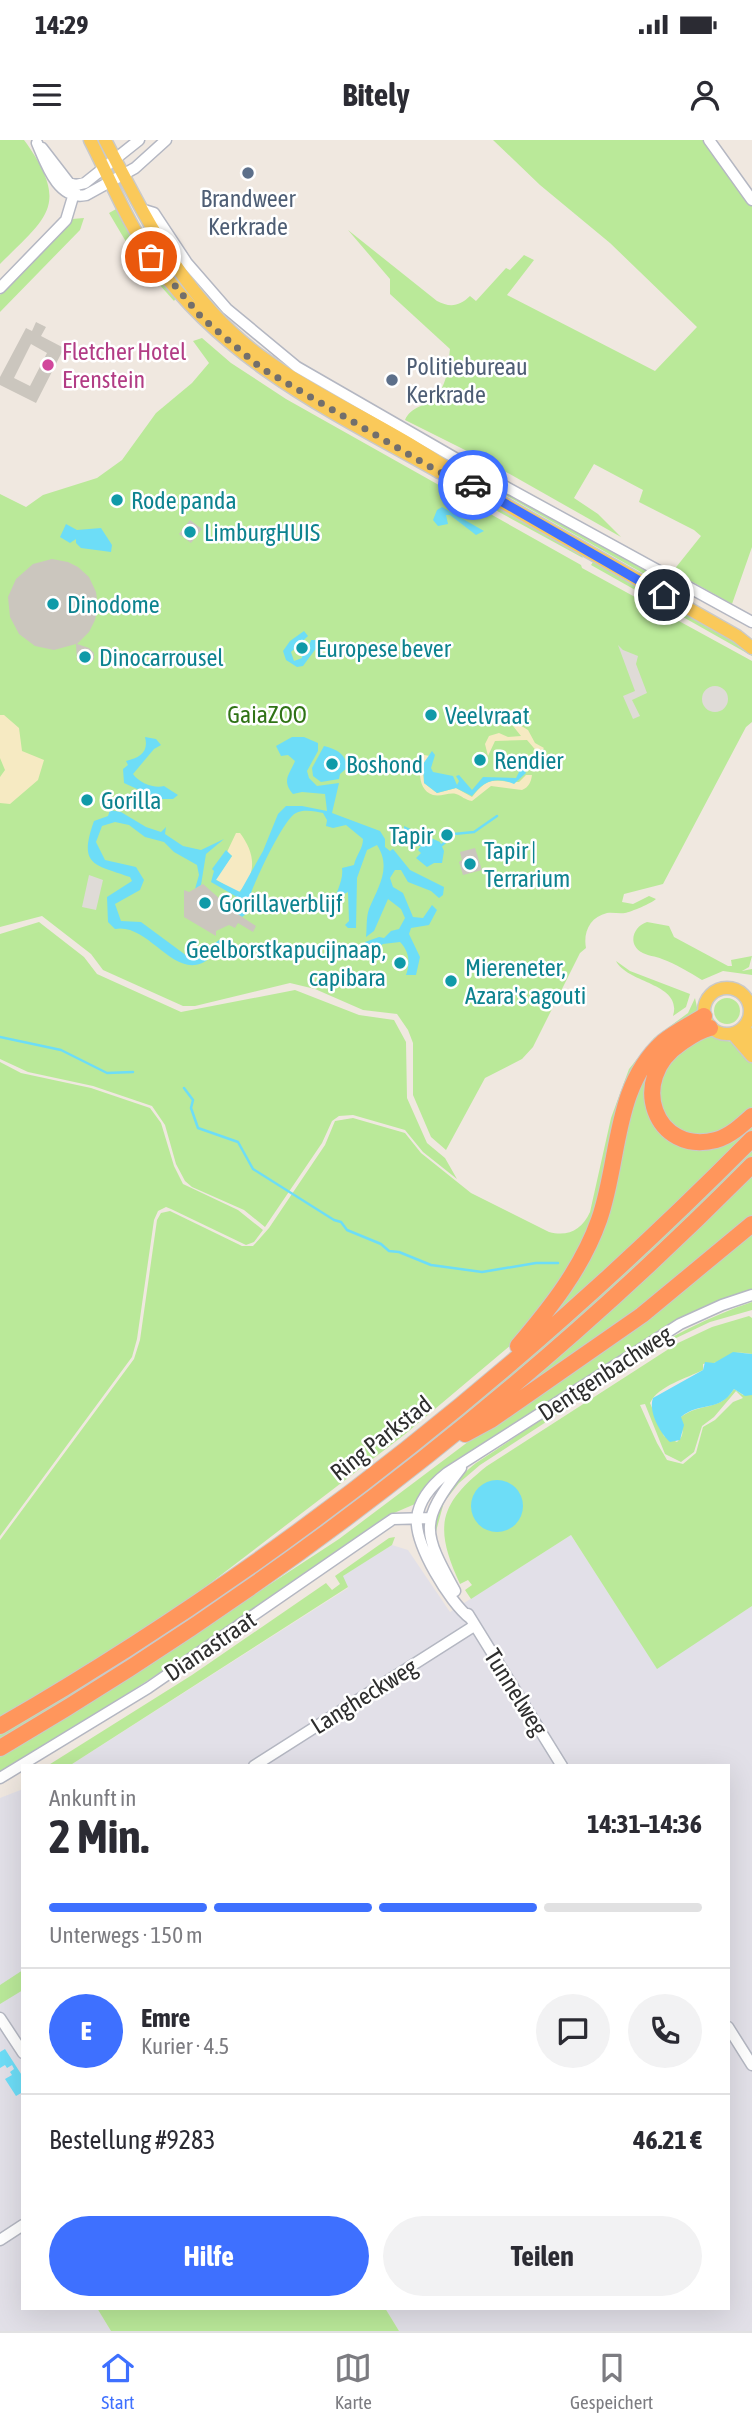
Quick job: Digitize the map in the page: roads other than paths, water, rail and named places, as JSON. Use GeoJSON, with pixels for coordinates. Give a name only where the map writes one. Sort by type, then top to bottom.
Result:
{"type":"FeatureCollection","features":[{"type":"Feature","properties":{"kind":"highway"},"geometry":{"type":"LineString","coordinates":[[707,1022],[675,1047],[657,1067],[651,1088],[656,1112],[674,1133],[701,1142],[725,1136],[752,1116]]}},
{"type":"Feature","properties":{"kind":"highway"},"geometry":{"type":"LineString","coordinates":[[487,1382],[559,1296],[588,1246],[607,1193],[627,1101],[641,1069],[663,1042],[707,1022]]}},
{"type":"Feature","properties":{"kind":"highway","name":"Ring Parkstad"},"geometry":{"type":"LineString","coordinates":[[0,1726],[115,1655],[208,1593],[366,1479],[487,1382],[635,1253],[752,1139]]}},
{"type":"Feature","properties":{"kind":"highway","name":"Ring Parkstad"},"geometry":{"type":"LineString","coordinates":[[0,1748],[125,1671],[245,1591],[426,1456],[555,1350],[675,1241],[752,1165]]}},
{"type":"Feature","properties":{"kind":"highway"},"geometry":{"type":"LineString","coordinates":[[426,1456],[491,1420],[604,1342],[687,1280],[752,1224]]}},
{"type":"Feature","properties":{"kind":"main road"},"geometry":{"type":"LineString","coordinates":[[90,140],[109,183],[157,266],[217,333],[277,379],[388,431]]}},
{"type":"Feature","properties":{"kind":"main road"},"geometry":{"type":"LineString","coordinates":[[105,140],[176,268],[230,332],[257,354],[301,383],[442,463],[468,483],[752,642]]}},
{"type":"Feature","properties":{"kind":"main road"},"geometry":{"type":"LineString","coordinates":[[737,636],[752,648]]}},
{"type":"Feature","properties":{"kind":"main road"},"geometry":{"type":"LineString","coordinates":[[738,1031],[750,1002],[736,990],[718,990],[707,998],[707,1022],[718,1033],[738,1031],[752,1041]]}},
{"type":"Feature","properties":{"kind":"main road"},"geometry":{"type":"LineString","coordinates":[[738,1031],[752,1056]]}},
{"type":"Feature","properties":{"kind":"street"},"geometry":{"type":"LineString","coordinates":[[0,288],[66,219],[75,191],[139,140]]}},
{"type":"Feature","properties":{"kind":"street"},"geometry":{"type":"LineString","coordinates":[[36,141],[54,160],[75,191],[91,192],[138,165],[166,140]]}},
{"type":"Feature","properties":{"kind":"street"},"geometry":{"type":"LineString","coordinates":[[709,140],[752,200]]}},
{"type":"Feature","properties":{"kind":"street"},"geometry":{"type":"LineString","coordinates":[[388,431],[752,622]]}},
{"type":"Feature","properties":{"kind":"street","name":"Dentgenbachweg"},"geometry":{"type":"LineString","coordinates":[[417,1518],[421,1504],[434,1484],[464,1463],[680,1324],[722,1305],[752,1296]]}},
{"type":"Feature","properties":{"kind":"street","name":"Dentgenbachweg"},"geometry":{"type":"LineString","coordinates":[[429,1518],[438,1499],[464,1463]]}},
{"type":"Feature","properties":{"kind":"street"},"geometry":{"type":"LineString","coordinates":[[417,1518],[429,1518]]}},
{"type":"Feature","properties":{"kind":"street","name":"Tunnelweg"},"geometry":{"type":"LineString","coordinates":[[417,1518],[417,1528],[430,1562],[460,1611],[472,1622]]}},
{"type":"Feature","properties":{"kind":"street","name":"Dianastraat"},"geometry":{"type":"LineString","coordinates":[[23,1764],[148,1688],[393,1519],[417,1518]]}},
{"type":"Feature","properties":{"kind":"street","name":"Tunnelweg"},"geometry":{"type":"LineString","coordinates":[[429,1518],[436,1554],[472,1622],[561,1764]]}},
{"type":"Feature","properties":{"kind":"street","name":"Langheckweg"},"geometry":{"type":"LineString","coordinates":[[257,1764],[472,1622]]}},
{"type":"Feature","properties":{"kind":"street","name":"Dianastraat"},"geometry":{"type":"LineString","coordinates":[[0,1778],[21,1765]]}},
{"type":"Feature","properties":{"kind":"street"},"geometry":{"type":"LineString","coordinates":[[0,2018],[21,2050]]}},
{"type":"Feature","properties":{"kind":"street"},"geometry":{"type":"LineString","coordinates":[[730,2030],[752,2065]]}},
{"type":"Feature","properties":{"kind":"street"},"geometry":{"type":"LineString","coordinates":[[0,2240],[21,2226]]}},
{"type":"Feature","properties":{"kind":"water"},"geometry":{"type":"Polygon","coordinates":[[[442,507],[484,531],[476,535],[450,515],[446,515],[448,524],[438,526],[433,520],[437,510],[442,507]]]}},
{"type":"Feature","properties":{"kind":"water"},"geometry":{"type":"Polygon","coordinates":[[[66,524],[77,530],[101,528],[112,545],[111,552],[81,548],[76,539],[70,543],[60,537],[66,524]]]}},
{"type":"Feature","properties":{"kind":"water"},"geometry":{"type":"Polygon","coordinates":[[[304,631],[308,636],[291,652],[294,661],[302,658],[301,652],[308,649],[311,640],[319,640],[320,643],[303,666],[297,667],[286,660],[283,651],[290,641],[304,631]]]}},
{"type":"Feature","properties":{"kind":"water"},"geometry":{"type":"Polygon","coordinates":[[[145,737],[156,739],[161,745],[154,749],[133,774],[143,783],[156,787],[164,786],[178,795],[173,799],[159,799],[124,783],[123,769],[128,765],[126,761],[142,754],[146,747],[145,737]]]}},
{"type":"Feature","properties":{"kind":"water"},"geometry":{"type":"Polygon","coordinates":[[[292,737],[304,737],[318,743],[318,751],[307,771],[309,778],[317,786],[339,783],[332,813],[380,831],[385,839],[385,847],[390,851],[393,849],[410,870],[444,887],[443,895],[439,898],[431,891],[408,882],[401,870],[395,870],[390,878],[393,887],[403,893],[413,917],[423,918],[432,905],[437,910],[429,925],[411,928],[409,934],[420,957],[416,975],[406,975],[408,958],[400,942],[383,944],[372,953],[365,949],[365,942],[384,938],[391,931],[399,929],[405,918],[401,909],[388,899],[374,931],[366,937],[368,912],[383,870],[377,845],[367,850],[357,878],[356,928],[348,928],[345,925],[349,921],[348,892],[342,895],[338,907],[334,907],[342,868],[354,865],[363,839],[346,825],[333,828],[326,826],[327,820],[323,813],[302,811],[291,817],[264,863],[251,893],[248,909],[242,917],[236,913],[237,897],[211,882],[214,871],[212,869],[226,850],[232,856],[216,880],[240,892],[263,851],[278,814],[286,806],[327,811],[325,794],[293,794],[289,789],[287,781],[295,761],[288,755],[281,756],[276,746],[292,737]]]}},
{"type":"Feature","properties":{"kind":"water"},"geometry":{"type":"Polygon","coordinates":[[[324,746],[345,758],[348,767],[340,774],[339,779],[321,782],[313,776],[312,768],[324,746]]]}},
{"type":"Feature","properties":{"kind":"water"},"geometry":{"type":"Polygon","coordinates":[[[432,751],[435,755],[431,768],[433,772],[453,776],[457,785],[459,781],[456,776],[459,775],[472,790],[483,777],[516,778],[519,772],[506,762],[510,759],[519,762],[526,773],[514,784],[501,780],[490,781],[472,796],[456,788],[437,793],[424,783],[423,764],[432,751]]]}},
{"type":"Feature","properties":{"kind":"water"},"geometry":{"type":"Polygon","coordinates":[[[110,810],[121,812],[146,827],[161,832],[166,827],[165,834],[183,846],[201,850],[224,839],[206,854],[201,885],[195,889],[199,875],[197,865],[174,852],[164,842],[145,837],[129,825],[115,822],[102,826],[96,842],[105,860],[136,867],[144,880],[140,890],[115,904],[121,921],[141,922],[187,956],[199,955],[219,940],[222,941],[210,958],[198,965],[186,964],[174,959],[140,935],[128,929],[115,929],[108,922],[107,897],[132,881],[130,877],[92,861],[89,855],[89,836],[94,821],[108,816],[110,810]]]}},
{"type":"Feature","properties":{"kind":"water"},"geometry":{"type":"Polygon","coordinates":[[[404,826],[440,842],[444,851],[442,863],[427,867],[416,858],[421,853],[418,850],[421,846],[415,846],[412,839],[404,834],[404,826]]]}},
{"type":"Feature","properties":{"kind":"water"},"geometry":{"type":"Polygon","coordinates":[[[733,1352],[752,1354],[752,1395],[745,1396],[734,1389],[716,1404],[688,1412],[681,1417],[684,1425],[680,1440],[670,1442],[656,1422],[652,1409],[653,1398],[703,1370],[705,1362],[714,1363],[733,1352]]]}},
{"type":"Feature","properties":{"kind":"water"},"geometry":{"type":"Polygon","coordinates":[[[497,1480],[507,1482],[515,1488],[521,1496],[521,1516],[515,1524],[507,1530],[497,1532],[487,1530],[479,1524],[473,1516],[471,1506],[473,1496],[479,1488],[487,1482],[497,1480]]]}},
{"type":"Feature","properties":{"kind":"water"},"geometry":{"type":"Polygon","coordinates":[[[5,2049],[21,2074],[21,2093],[16,2096],[5,2079],[12,2075],[10,2072],[14,2069],[12,2065],[0,2068],[0,2052],[5,2049]]]}},
{"type":"Feature","properties":{"kind":"waterway"},"geometry":{"type":"LineString","coordinates":[[442,845],[454,834],[474,832],[497,816]]}},
{"type":"Feature","properties":{"kind":"waterway"},"geometry":{"type":"LineString","coordinates":[[0,1037],[61,1050],[107,1073],[133,1072]]}},
{"type":"Feature","properties":{"kind":"waterway"},"geometry":{"type":"LineString","coordinates":[[184,1088],[193,1100],[191,1108],[198,1128],[238,1142],[253,1169],[341,1222],[347,1230],[381,1244],[389,1251],[399,1252],[431,1265],[482,1272],[536,1263],[558,1263]]}},
{"type":"Feature","properties":{"kind":"place","name":"Brandweer Kerkrade"},"geometry":{"type":"Point","coordinates":[248,173]}},
{"type":"Feature","properties":{"kind":"place","name":"Fletcher Hotel Erenstein"},"geometry":{"type":"Point","coordinates":[48,365]}},
{"type":"Feature","properties":{"kind":"place","name":"Politiebureau Kerkrade"},"geometry":{"type":"Point","coordinates":[392,380]}},
{"type":"Feature","properties":{"kind":"place","name":"Rode panda"},"geometry":{"type":"Point","coordinates":[117,500]}},
{"type":"Feature","properties":{"kind":"place","name":"LimburgHUIS"},"geometry":{"type":"Point","coordinates":[190,532]}},
{"type":"Feature","properties":{"kind":"place","name":"Dinodome"},"geometry":{"type":"Point","coordinates":[53,604]}},
{"type":"Feature","properties":{"kind":"place","name":"Europese bever"},"geometry":{"type":"Point","coordinates":[302,648]}},
{"type":"Feature","properties":{"kind":"place","name":"Dinocarrousel"},"geometry":{"type":"Point","coordinates":[85,657]}},
{"type":"Feature","properties":{"kind":"place","name":"Veelvraat"},"geometry":{"type":"Point","coordinates":[431,715]}},
{"type":"Feature","properties":{"kind":"place","name":"Rendier"},"geometry":{"type":"Point","coordinates":[480,760]}},
{"type":"Feature","properties":{"kind":"place","name":"Boshond"},"geometry":{"type":"Point","coordinates":[332,764]}},
{"type":"Feature","properties":{"kind":"place","name":"Gorilla"},"geometry":{"type":"Point","coordinates":[87,800]}},
{"type":"Feature","properties":{"kind":"place","name":"Tapir"},"geometry":{"type":"Point","coordinates":[447,835]}},
{"type":"Feature","properties":{"kind":"place","name":"Tapir | Terrarium"},"geometry":{"type":"Point","coordinates":[470,864]}},
{"type":"Feature","properties":{"kind":"place","name":"Gorillaverblijf"},"geometry":{"type":"Point","coordinates":[205,903]}},
{"type":"Feature","properties":{"kind":"place","name":"Geelborstkapucijnaap, capibara"},"geometry":{"type":"Point","coordinates":[400,963]}},
{"type":"Feature","properties":{"kind":"place","name":"Miereneter, Azara's agouti"},"geometry":{"type":"Point","coordinates":[451,981]}},
{"type":"Feature","properties":{"kind":"park label","name":"GaiaZOO"},"geometry":{"type":"Point","coordinates":[267,714]}}]}
